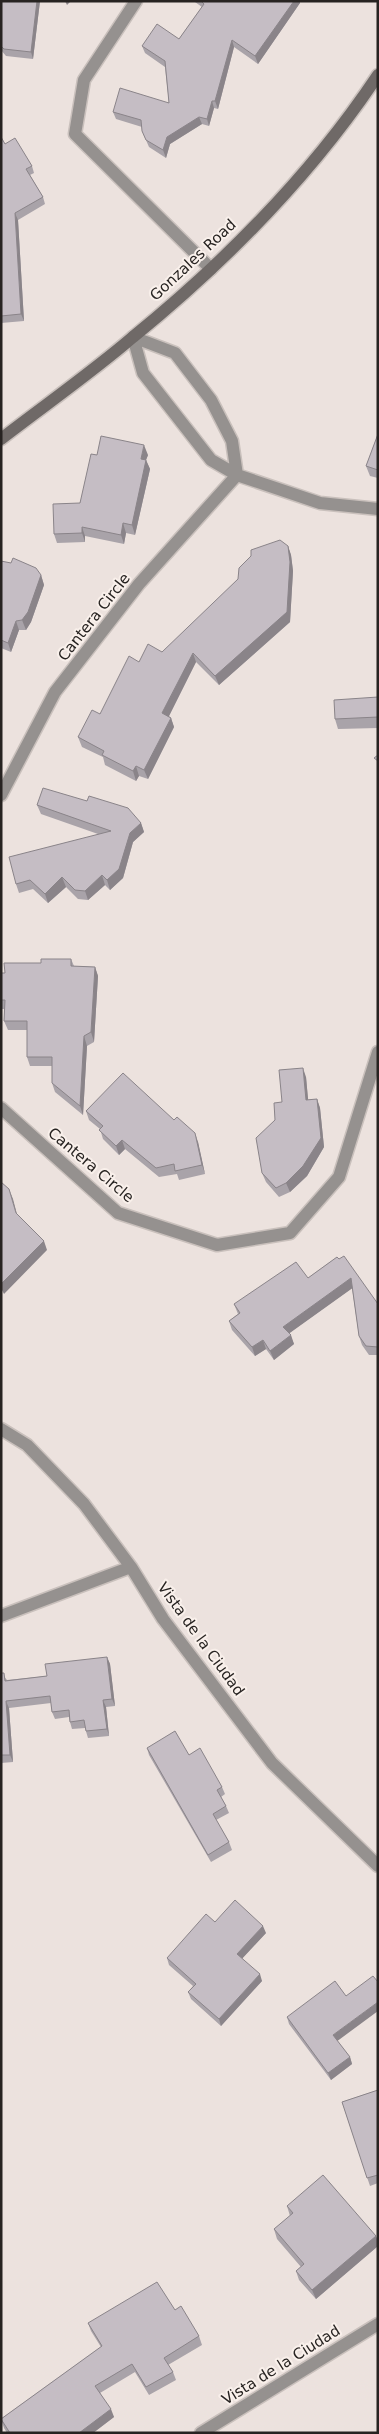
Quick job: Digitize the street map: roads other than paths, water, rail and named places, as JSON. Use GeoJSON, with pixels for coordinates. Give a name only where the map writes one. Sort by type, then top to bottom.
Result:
{"type":"FeatureCollection","features":[{"type":"Feature","properties":{"kind":"street"},"geometry":{"type":"LineString","coordinates":[[136,1],[84,80],[75,134],[210,269]]}},
{"type":"Feature","properties":{"kind":"street","name":"Gonzales Road"},"geometry":{"type":"LineString","coordinates":[[1,439],[133,337],[210,269],[293,185],[378,75]]}},
{"type":"Feature","properties":{"kind":"street"},"geometry":{"type":"LineString","coordinates":[[133,337],[175,353],[211,400],[232,441],[237,475]]}},
{"type":"Feature","properties":{"kind":"street"},"geometry":{"type":"LineString","coordinates":[[133,337],[143,373],[211,460],[237,475],[320,503],[378,509]]}},
{"type":"Feature","properties":{"kind":"street","name":"Cantera Circle"},"geometry":{"type":"LineString","coordinates":[[1,796],[55,692],[139,584],[237,475]]}},
{"type":"Feature","properties":{"kind":"street","name":"Cantera Circle"},"geometry":{"type":"LineString","coordinates":[[1,1108],[118,1213],[217,1245],[290,1233],[339,1177],[378,1052]]}},
{"type":"Feature","properties":{"kind":"street","name":"Vista de la Ciudad"},"geometry":{"type":"LineString","coordinates":[[1,1429],[27,1445],[84,1504],[131,1567],[163,1620],[272,1763],[378,1866]]}},
{"type":"Feature","properties":{"kind":"street"},"geometry":{"type":"LineString","coordinates":[[1,1616],[131,1567]]}},
{"type":"Feature","properties":{"kind":"street","name":"Vista de la Ciudad"},"geometry":{"type":"LineString","coordinates":[[201,2433],[378,2324]]}}]}
